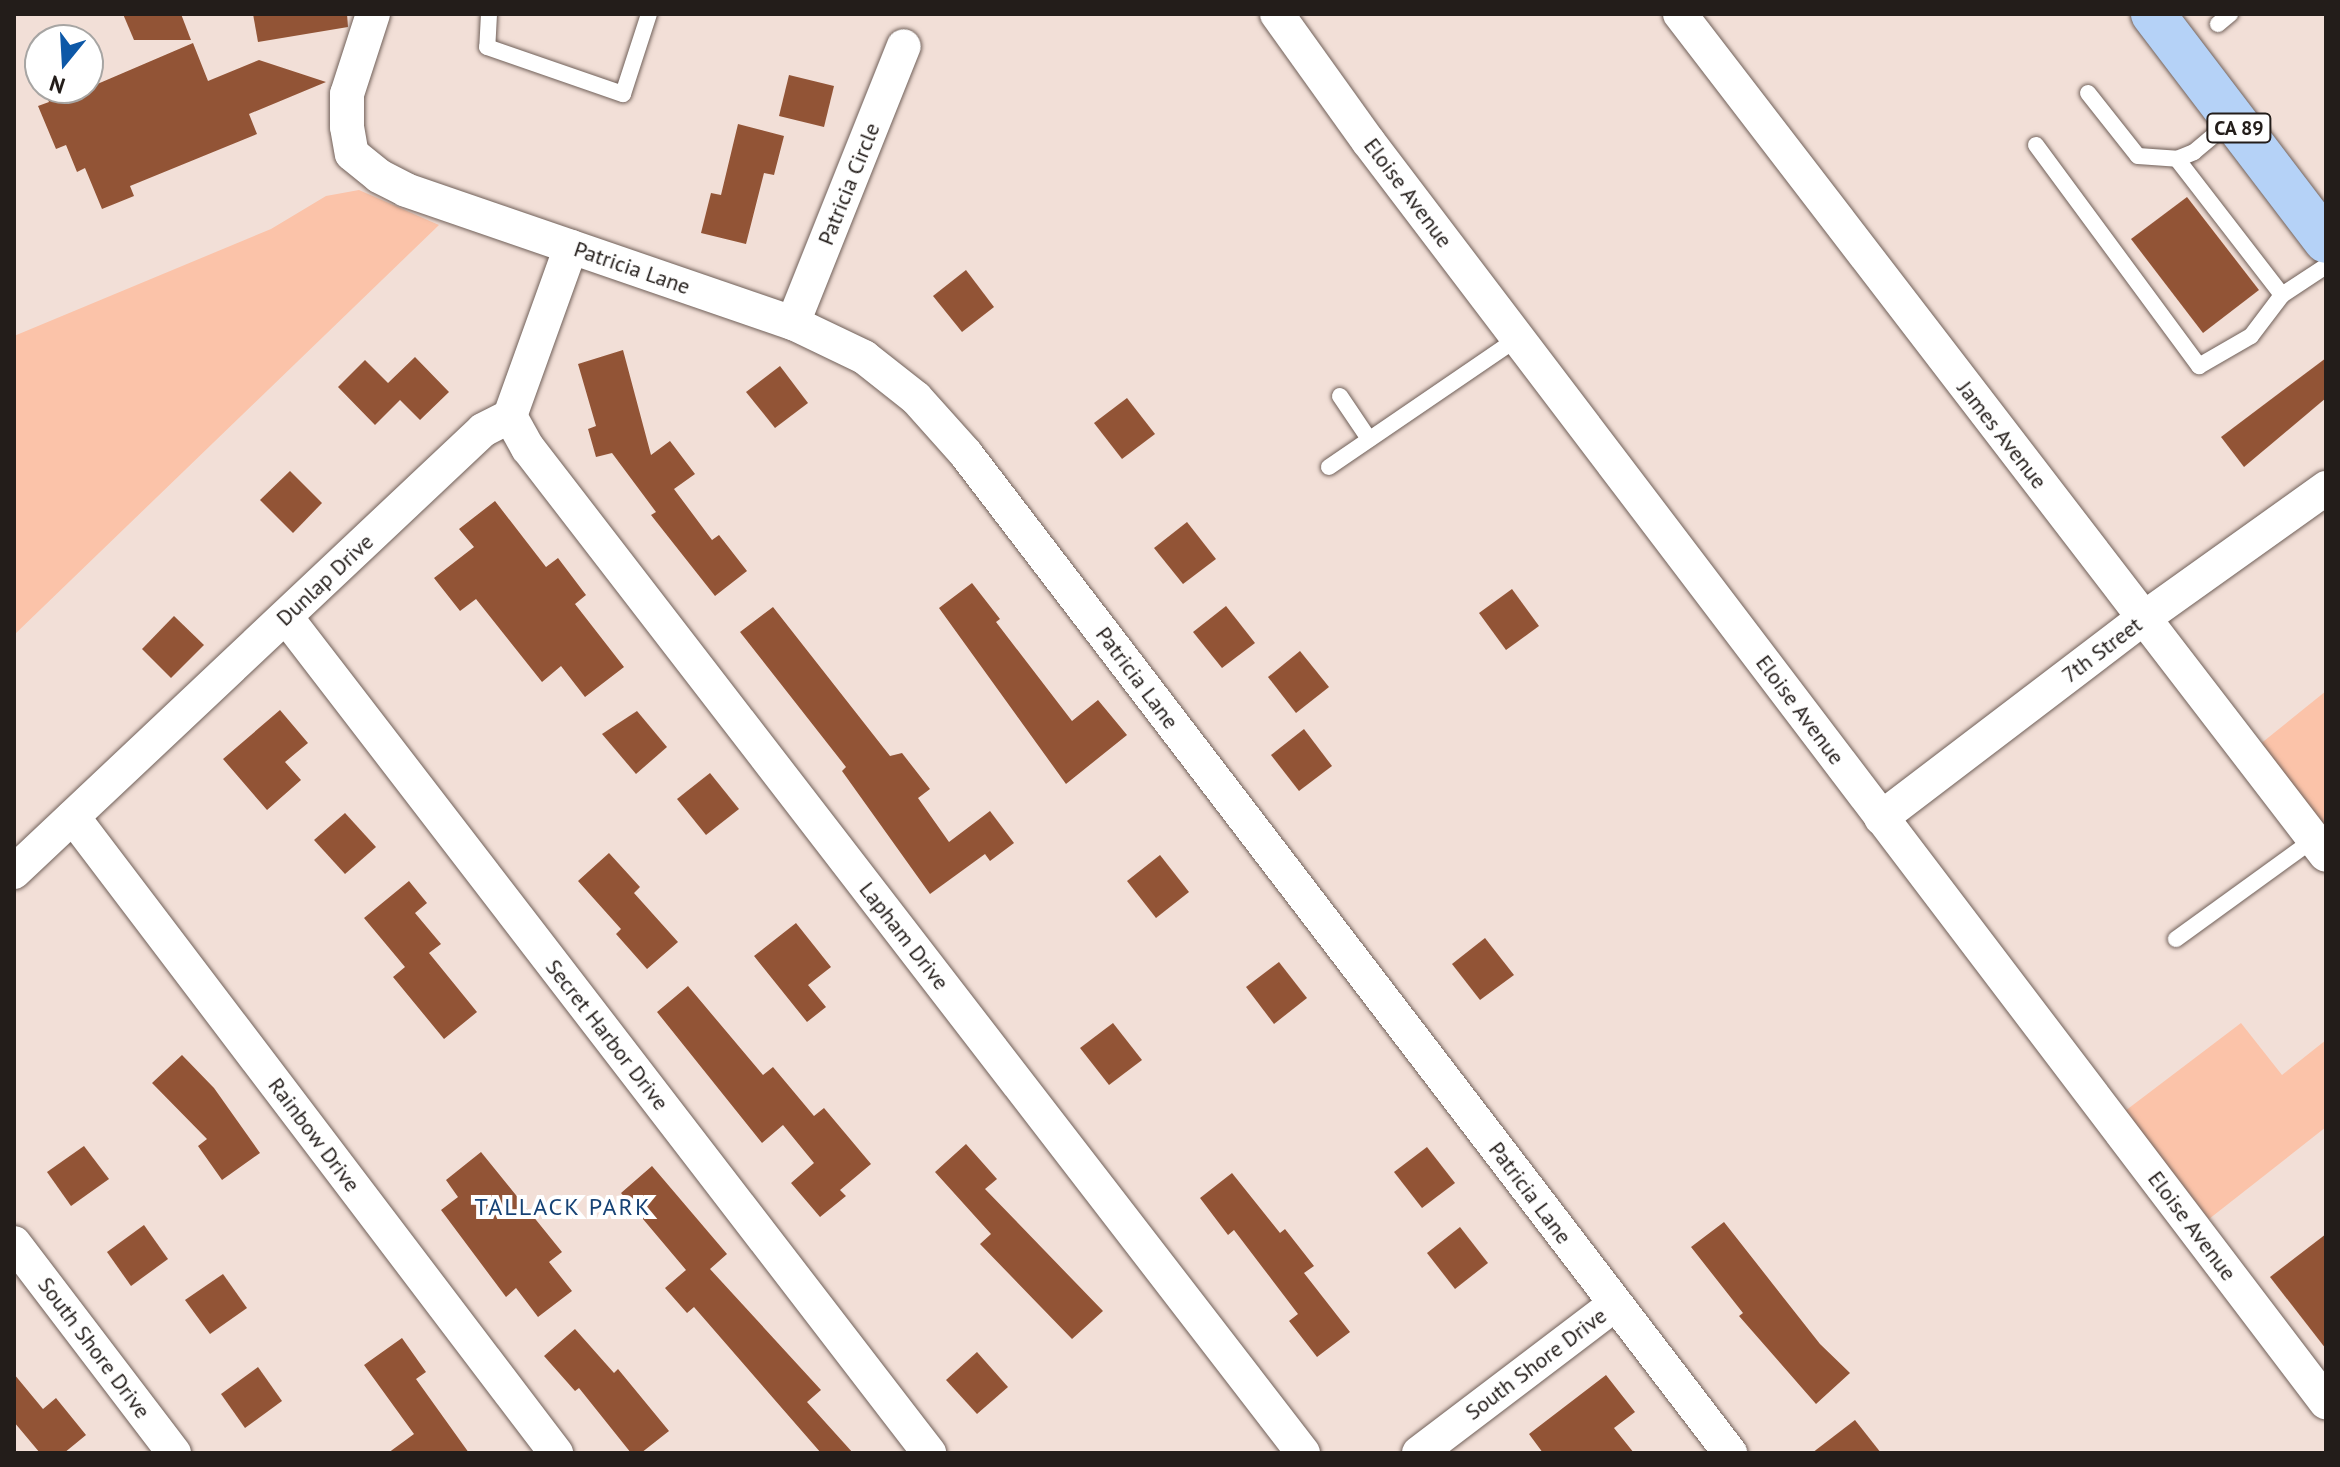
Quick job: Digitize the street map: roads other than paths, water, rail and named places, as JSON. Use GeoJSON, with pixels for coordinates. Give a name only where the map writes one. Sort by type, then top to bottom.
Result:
{"type":"FeatureCollection","features":[{"type":"Feature","properties":{"kind":"main road","name":"CA 89"},"geometry":{"type":"LineString","coordinates":[[2153,14],[2326,241]]}},
{"type":"Feature","properties":{"kind":"street","name":"Patricia Lane"},"geometry":{"type":"LineString","coordinates":[[373,14],[347,94],[352,154],[406,190],[793,323],[864,357],[916,398],[966,454],[1730,1453]]}},
{"type":"Feature","properties":{"kind":"street","name":"Eloise Avenue"},"geometry":{"type":"LineString","coordinates":[[1277,14],[1518,338],[2326,1402]]}},
{"type":"Feature","properties":{"kind":"street","name":"James Avenue"},"geometry":{"type":"LineString","coordinates":[[1680,14],[2320,847]]}},
{"type":"Feature","properties":{"kind":"street","name":"Patricia Circle"},"geometry":{"type":"LineString","coordinates":[[793,323],[904,46]]}},
{"type":"Feature","properties":{"kind":"street"},"geometry":{"type":"LineString","coordinates":[[510,416],[571,247]]}},
{"type":"Feature","properties":{"kind":"street","name":"Dunlap Drive"},"geometry":{"type":"LineString","coordinates":[[14,872],[483,430],[510,416]]}},
{"type":"Feature","properties":{"kind":"street","name":"Lapham Drive"},"geometry":{"type":"LineString","coordinates":[[510,416],[528,448],[1303,1453]]}},
{"type":"Feature","properties":{"kind":"street","name":"7th Street"},"geometry":{"type":"LineString","coordinates":[[1881,818],[2144,618],[2326,488]]}},
{"type":"Feature","properties":{"kind":"street","name":"Secret Harbor Drive"},"geometry":{"type":"LineString","coordinates":[[286,617],[929,1453]]}},
{"type":"Feature","properties":{"kind":"street","name":"Rainbow Drive"},"geometry":{"type":"LineString","coordinates":[[73,817],[556,1453]]}},
{"type":"Feature","properties":{"kind":"street","name":"South Shore Drive"},"geometry":{"type":"LineString","coordinates":[[14,1243],[174,1453]]}},
{"type":"Feature","properties":{"kind":"street","name":"South Shore Drive"},"geometry":{"type":"LineString","coordinates":[[1419,1453],[1615,1304]]}},
{"type":"Feature","properties":{"kind":"lane"},"geometry":{"type":"LineString","coordinates":[[489,14],[487,47],[623,94],[649,14]]}},
{"type":"Feature","properties":{"kind":"lane"},"geometry":{"type":"LineString","coordinates":[[2088,93],[2138,156],[2177,159],[2194,152],[2233,119]]}},
{"type":"Feature","properties":{"kind":"lane"},"geometry":{"type":"LineString","coordinates":[[2036,145],[2199,366],[2251,336],[2282,295],[2326,266]]}},
{"type":"Feature","properties":{"kind":"lane"},"geometry":{"type":"LineString","coordinates":[[2177,159],[2282,295]]}},
{"type":"Feature","properties":{"kind":"lane"},"geometry":{"type":"LineString","coordinates":[[1329,467],[1518,338]]}},
{"type":"Feature","properties":{"kind":"lane"},"geometry":{"type":"LineString","coordinates":[[1340,396],[1369,439]]}},
{"type":"Feature","properties":{"kind":"lane"},"geometry":{"type":"LineString","coordinates":[[2176,939],[2320,847]]}},
{"type":"Feature","properties":{"kind":"district","name":"TALLACK PARK"},"geometry":{"type":"Point","coordinates":[563,1207]}}]}
